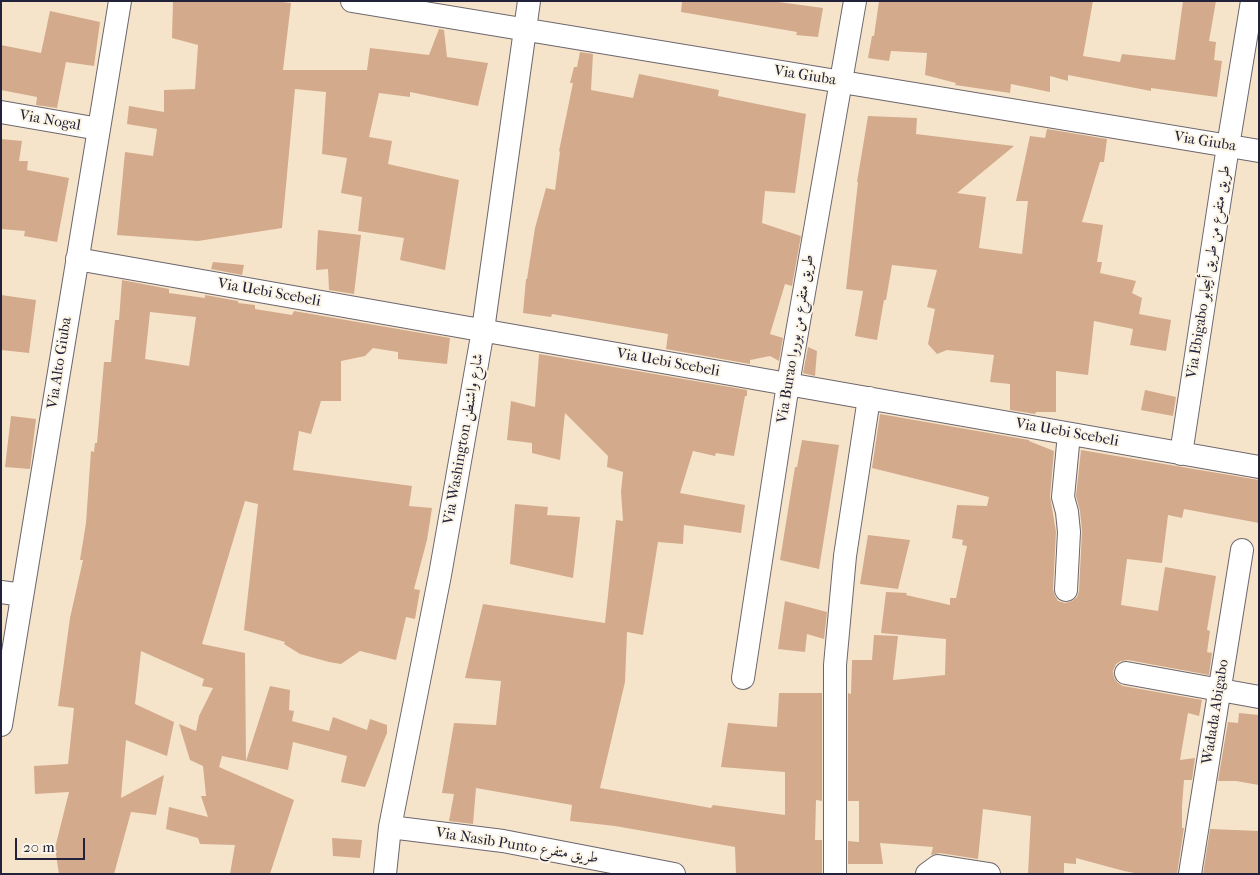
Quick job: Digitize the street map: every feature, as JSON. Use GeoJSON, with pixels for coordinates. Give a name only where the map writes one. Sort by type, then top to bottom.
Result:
{"type":"FeatureCollection","features":[{"type":"Feature","properties":{"kind":"street","name":"Via Alto Giuba"},"geometry":{"type":"LineString","coordinates":[[1,725],[12,593],[77,259],[120,1]]}},
{"type":"Feature","properties":{"kind":"street","name":"Via Giuba"},"geometry":{"type":"LineString","coordinates":[[352,1],[1259,151]]}},
{"type":"Feature","properties":{"kind":"street","name":"Via Washington شارع واشنطن"},"geometry":{"type":"LineString","coordinates":[[385,874],[390,827],[440,574],[483,330],[529,1]]}},
{"type":"Feature","properties":{"kind":"street","name":"Via Burao طريق متفرع من بوروا"},"geometry":{"type":"LineString","coordinates":[[743,678],[788,384],[855,1]]}},
{"type":"Feature","properties":{"kind":"street","name":"Via Ebigabo طريق متفرع من طريق أبيجابو"},"geometry":{"type":"LineString","coordinates":[[1181,454],[1252,1]]}},
{"type":"Feature","properties":{"kind":"street","name":"Via Nogal"},"geometry":{"type":"LineString","coordinates":[[1,112],[99,129]]}},
{"type":"Feature","properties":{"kind":"street","name":"Via Uebi Scebeli"},"geometry":{"type":"LineString","coordinates":[[77,259],[1259,467]]}},
{"type":"Feature","properties":{"kind":"street"},"geometry":{"type":"LineString","coordinates":[[835,874],[835,665],[845,556],[868,398]]}},
{"type":"Feature","properties":{"kind":"street"},"geometry":{"type":"LineString","coordinates":[[1066,590],[1069,532],[1063,497],[1069,434]]}},
{"type":"Feature","properties":{"kind":"street","name":"Wadada Abigabo"},"geometry":{"type":"LineString","coordinates":[[1190,874],[1242,550]]}},
{"type":"Feature","properties":{"kind":"street"},"geometry":{"type":"LineString","coordinates":[[1126,673],[1259,697]]}},
{"type":"Feature","properties":{"kind":"street","name":"Via Nasib Punto طريق متفرع"},"geometry":{"type":"LineString","coordinates":[[390,827],[503,841],[674,874]]}},
{"type":"Feature","properties":{"kind":"street"},"geometry":{"type":"LineString","coordinates":[[927,874],[938,866],[989,874]]}},
{"type":"Feature","properties":{"kind":"building"},"geometry":{"type":"Polygon","coordinates":[[[173,1],[274,1],[291,3],[283,70],[367,70],[370,48],[429,55],[439,29],[444,30],[447,57],[488,63],[478,106],[410,92],[410,97],[379,93],[369,137],[392,141],[388,164],[459,180],[445,270],[400,260],[404,238],[358,231],[362,197],[341,193],[347,158],[322,154],[326,92],[295,89],[282,228],[198,241],[117,235],[125,152],[153,156],[157,129],[127,124],[129,106],[164,112],[164,90],[195,89],[198,45],[172,38],[173,1]]]}},
{"type":"Feature","properties":{"kind":"building"},"geometry":{"type":"Polygon","coordinates":[[[682,1],[771,1],[823,8],[818,37],[796,35],[797,32],[681,12],[682,1]]]}},
{"type":"Feature","properties":{"kind":"building"},"geometry":{"type":"Polygon","coordinates":[[[879,1],[1093,1],[1083,56],[1120,62],[1122,54],[1175,60],[1183,1],[1216,1],[1209,41],[1216,42],[1214,60],[1222,61],[1217,97],[1151,88],[1151,91],[1068,75],[1068,81],[1050,76],[1050,92],[1011,84],[1010,93],[955,85],[956,83],[925,75],[927,53],[891,51],[889,61],[868,58],[872,36],[874,36],[879,1]]]}},
{"type":"Feature","properties":{"kind":"building"},"geometry":{"type":"Polygon","coordinates":[[[50,11],[100,22],[94,66],[66,62],[57,108],[36,105],[37,97],[1,90],[1,45],[41,53],[50,11]]]}},
{"type":"Feature","properties":{"kind":"building"},"geometry":{"type":"Polygon","coordinates":[[[580,52],[593,54],[591,90],[633,98],[639,74],[719,90],[718,96],[806,114],[795,193],[765,191],[762,223],[801,236],[792,286],[785,284],[770,334],[783,338],[779,361],[770,356],[750,360],[750,364],[666,349],[668,334],[552,314],[551,317],[523,313],[526,279],[535,228],[546,188],[555,190],[559,151],[573,83],[570,83],[574,67],[577,67],[580,52]]]}},
{"type":"Feature","properties":{"kind":"building"},"geometry":{"type":"Polygon","coordinates":[[[868,116],[917,118],[916,134],[1014,146],[957,193],[986,197],[979,248],[1022,254],[1028,201],[1016,201],[1030,136],[1045,138],[1047,129],[1107,139],[1104,162],[1100,162],[1082,222],[1103,225],[1097,262],[1102,262],[1100,273],[1136,281],[1132,293],[1142,298],[1139,314],[1171,320],[1166,351],[1130,345],[1133,329],[1094,321],[1088,375],[1056,371],[1056,412],[1036,412],[1035,414],[1010,410],[1010,384],[990,382],[994,355],[947,350],[937,354],[928,344],[935,309],[927,307],[937,270],[892,265],[877,340],[855,336],[863,291],[846,289],[857,182],[868,116]]]}},
{"type":"Feature","properties":{"kind":"building"},"geometry":{"type":"Polygon","coordinates":[[[1,139],[22,141],[19,161],[28,161],[27,170],[69,178],[57,242],[24,236],[25,231],[1,229],[1,139]]]}},
{"type":"Feature","properties":{"kind":"building"},"geometry":{"type":"Polygon","coordinates":[[[318,230],[361,235],[354,294],[329,290],[328,269],[316,270],[318,230]]]}},
{"type":"Feature","properties":{"kind":"building"},"geometry":{"type":"Polygon","coordinates":[[[213,262],[244,265],[242,275],[211,269],[213,262]]]}},
{"type":"Feature","properties":{"kind":"building"},"geometry":{"type":"Polygon","coordinates":[[[122,280],[169,289],[169,293],[205,298],[205,295],[238,301],[238,303],[255,305],[255,309],[292,315],[294,311],[450,338],[447,364],[398,359],[398,352],[373,348],[365,356],[341,361],[341,401],[321,401],[311,434],[299,431],[293,470],[412,486],[409,506],[432,508],[427,540],[414,589],[420,590],[415,619],[406,617],[396,660],[360,651],[341,664],[329,662],[300,654],[284,644],[285,642],[244,630],[258,504],[245,501],[202,644],[245,653],[246,761],[270,686],[290,690],[289,710],[294,711],[292,721],[329,731],[333,717],[367,730],[370,719],[387,725],[387,733],[365,787],[341,782],[347,756],[293,742],[288,770],[222,756],[219,767],[294,800],[270,874],[230,874],[235,845],[200,844],[198,838],[166,829],[169,807],[208,817],[201,796],[206,796],[203,766],[190,760],[179,724],[196,731],[199,716],[213,688],[202,686],[204,679],[141,651],[135,704],[174,722],[167,756],[126,740],[121,798],[164,775],[156,815],[131,812],[114,874],[59,874],[55,848],[69,792],[35,794],[34,766],[68,764],[74,708],[58,706],[70,618],[83,560],[80,560],[86,523],[91,451],[94,452],[95,443],[97,443],[104,362],[111,362],[115,320],[119,320],[122,280]],[[150,312],[145,359],[189,366],[196,317],[150,312]]]}},
{"type":"Feature","properties":{"kind":"building"},"geometry":{"type":"Polygon","coordinates":[[[1,295],[36,300],[29,353],[1,350],[1,295]]]}},
{"type":"Feature","properties":{"kind":"building"},"geometry":{"type":"Polygon","coordinates":[[[808,347],[817,351],[815,376],[803,373],[808,347]]]}},
{"type":"Feature","properties":{"kind":"building"},"geometry":{"type":"Polygon","coordinates":[[[539,354],[747,390],[734,456],[716,453],[715,456],[693,451],[680,493],[745,505],[741,533],[684,525],[683,544],[658,542],[643,635],[627,632],[625,682],[600,788],[711,808],[713,805],[785,815],[785,772],[721,767],[728,723],[777,727],[779,693],[822,693],[822,801],[816,800],[815,840],[822,840],[822,874],[736,874],[735,847],[615,826],[570,821],[572,805],[476,788],[473,824],[449,821],[454,794],[442,793],[454,723],[496,725],[501,681],[465,678],[483,604],[605,623],[616,520],[623,521],[621,492],[623,472],[607,467],[608,456],[565,413],[560,460],[532,453],[532,443],[507,440],[511,401],[535,407],[539,354]]]}},
{"type":"Feature","properties":{"kind":"building"},"geometry":{"type":"Polygon","coordinates":[[[1145,390],[1176,397],[1173,416],[1141,410],[1145,390]]]}},
{"type":"Feature","properties":{"kind":"building"},"geometry":{"type":"Polygon","coordinates":[[[880,414],[1029,440],[1054,451],[1050,496],[1056,532],[1053,589],[1058,601],[1065,603],[1077,597],[1079,591],[1082,531],[1076,496],[1081,450],[1259,480],[1259,523],[1184,509],[1182,518],[1168,515],[1162,563],[1127,559],[1121,605],[1158,611],[1165,567],[1216,576],[1207,630],[1210,631],[1207,652],[1212,653],[1209,675],[1128,660],[1116,664],[1113,671],[1114,678],[1123,686],[1202,700],[1199,716],[1188,713],[1180,760],[1195,758],[1192,780],[1184,780],[1182,828],[1184,828],[1177,874],[1140,874],[1076,858],[1076,864],[1064,863],[1064,874],[1028,874],[1031,816],[983,809],[978,859],[940,853],[931,855],[933,847],[880,843],[883,864],[848,864],[848,841],[859,842],[859,801],[848,801],[848,693],[851,694],[852,660],[872,660],[874,635],[898,636],[893,680],[945,675],[946,639],[881,633],[886,592],[907,593],[906,595],[950,605],[950,598],[956,598],[967,546],[962,545],[963,540],[952,538],[957,505],[987,506],[989,497],[872,468],[880,414]]]}},
{"type":"Feature","properties":{"kind":"building"},"geometry":{"type":"Polygon","coordinates":[[[11,416],[36,419],[30,469],[5,467],[11,416]]]}},
{"type":"Feature","properties":{"kind":"building"},"geometry":{"type":"Polygon","coordinates":[[[802,440],[839,445],[819,569],[780,560],[795,467],[797,467],[802,440]]]}},
{"type":"Feature","properties":{"kind":"building"},"geometry":{"type":"Polygon","coordinates":[[[515,504],[548,507],[547,515],[580,517],[573,578],[510,564],[515,504]]]}},
{"type":"Feature","properties":{"kind":"building"},"geometry":{"type":"Polygon","coordinates":[[[868,535],[910,540],[898,589],[860,584],[868,535]]]}},
{"type":"Feature","properties":{"kind":"building"},"geometry":{"type":"Polygon","coordinates":[[[785,601],[827,612],[824,639],[807,634],[805,652],[778,649],[785,601]]]}},
{"type":"Feature","properties":{"kind":"building"},"geometry":{"type":"Polygon","coordinates":[[[1239,713],[1259,715],[1259,785],[1236,781],[1218,781],[1228,722],[1238,723],[1239,713]]]}},
{"type":"Feature","properties":{"kind":"building"},"geometry":{"type":"Polygon","coordinates":[[[1210,829],[1259,831],[1258,874],[1203,874],[1210,829]]]}},
{"type":"Feature","properties":{"kind":"building"},"geometry":{"type":"Polygon","coordinates":[[[332,838],[362,840],[360,858],[333,856],[332,838]]]}}]}
